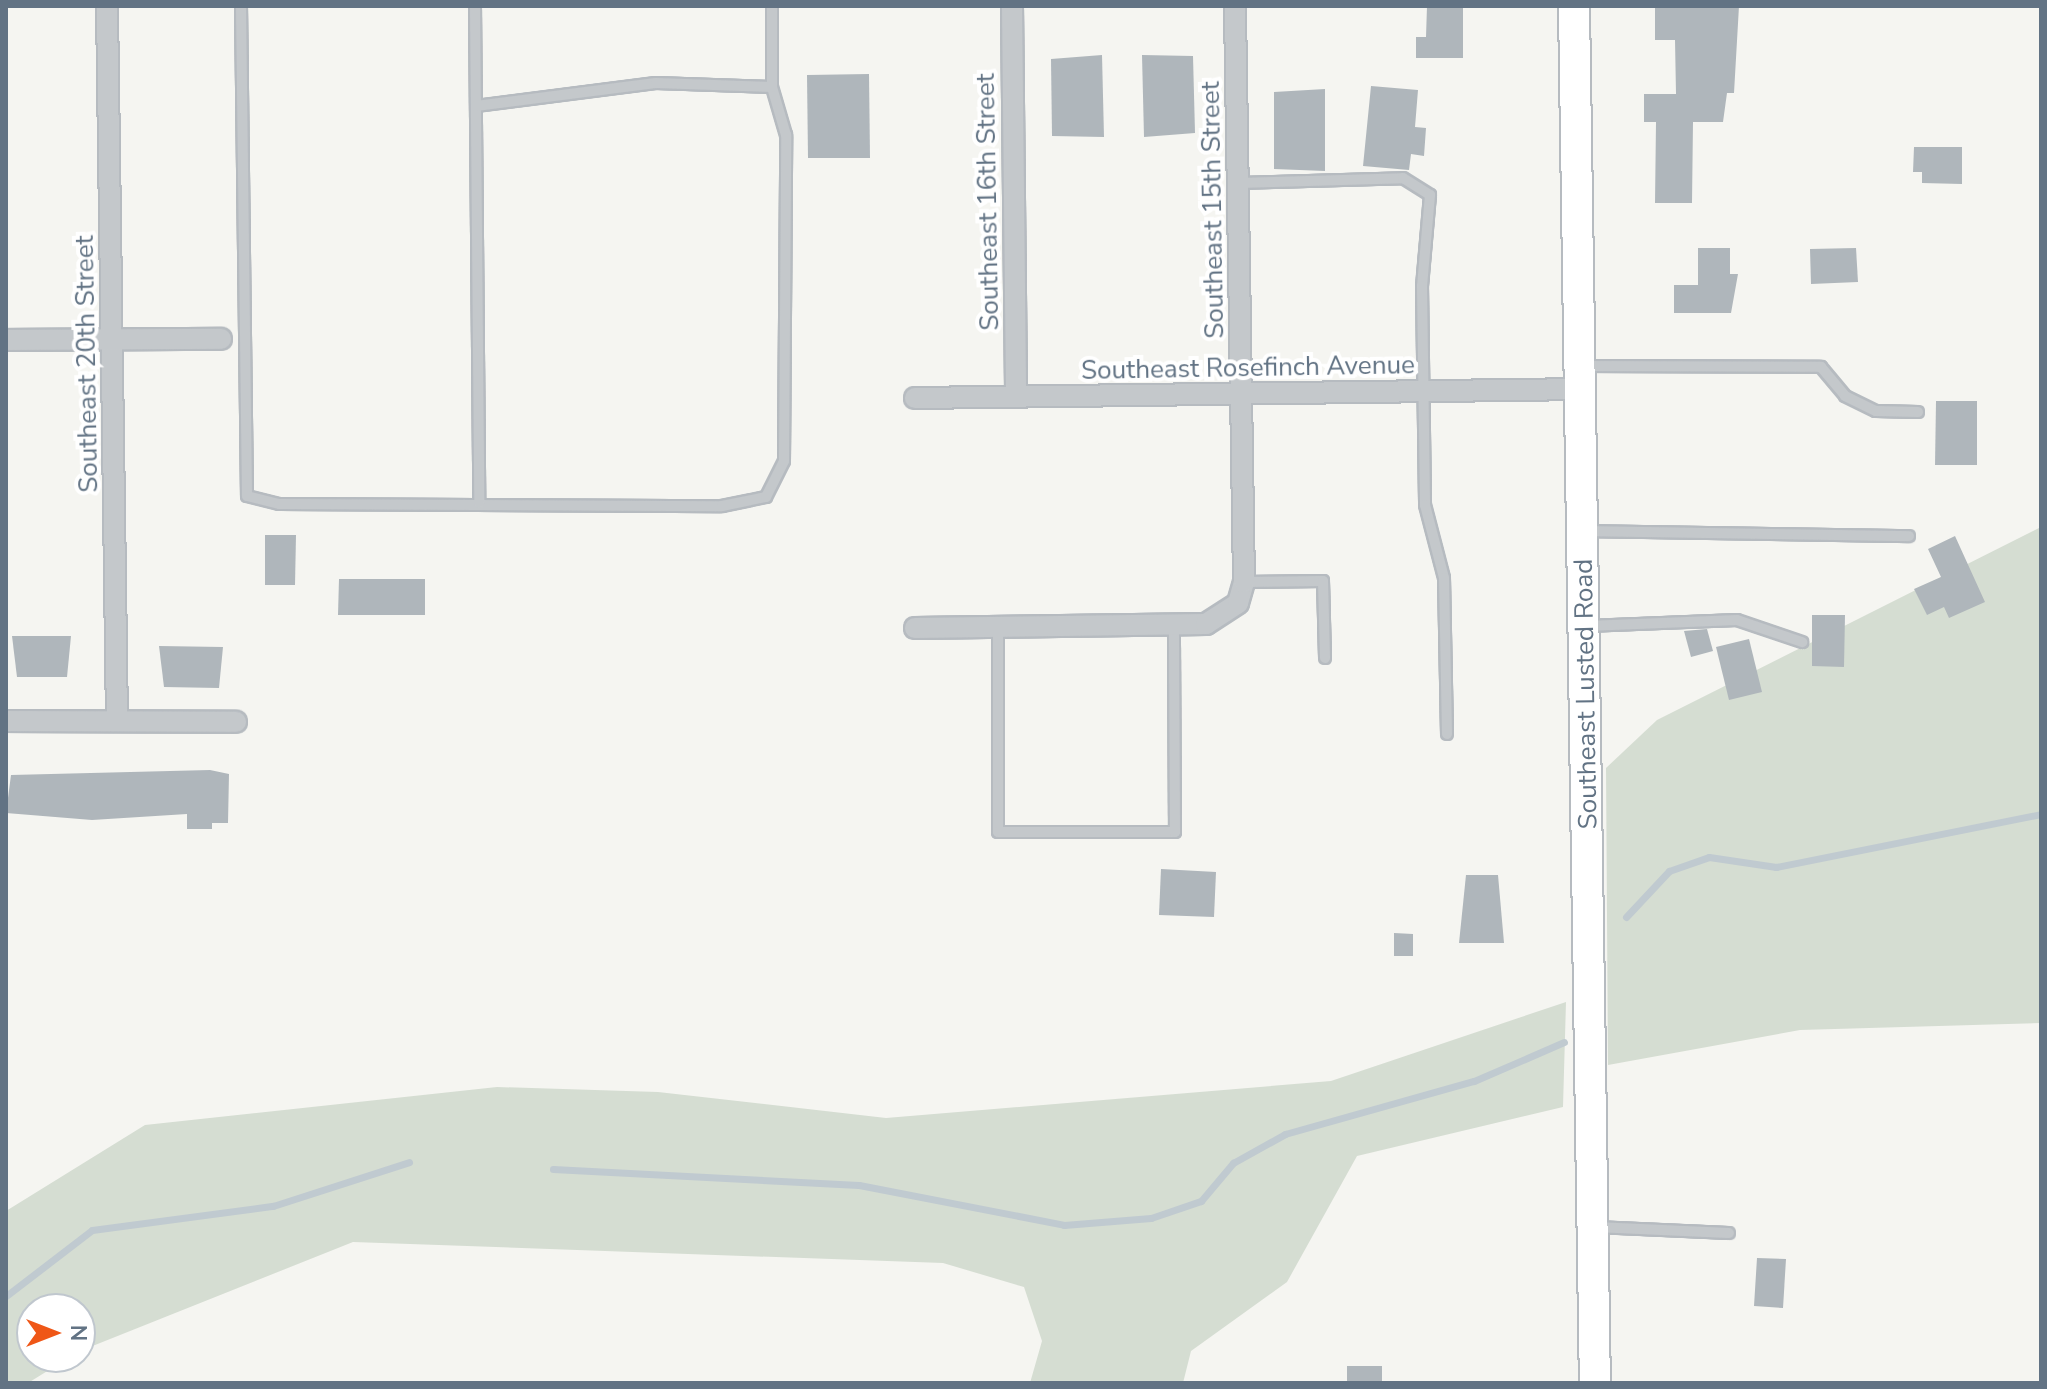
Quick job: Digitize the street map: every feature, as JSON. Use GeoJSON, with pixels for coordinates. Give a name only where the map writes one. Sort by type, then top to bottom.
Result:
{"type":"FeatureCollection","features":[{"type":"Feature","properties":{"kind":"main road","name":"Southeast Lusted Road"},"geometry":{"type":"LineString","coordinates":[[1574,6],[1595,1383]]}},
{"type":"Feature","properties":{"kind":"street","name":"Southeast 20th Street"},"geometry":{"type":"LineString","coordinates":[[107,6],[117,721]]}},
{"type":"Feature","properties":{"kind":"street","name":"Southeast 16th Street"},"geometry":{"type":"LineString","coordinates":[[1012,6],[1016,397]]}},
{"type":"Feature","properties":{"kind":"street","name":"Southeast 15th Street"},"geometry":{"type":"LineString","coordinates":[[1174,624],[1217,621],[1238,603],[1244,582],[1235,6]]}},
{"type":"Feature","properties":{"kind":"street"},"geometry":{"type":"LineString","coordinates":[[6,340],[221,339]]}},
{"type":"Feature","properties":{"kind":"street","name":"Southeast Rosefinch Avenue"},"geometry":{"type":"LineString","coordinates":[[915,398],[1423,391],[1581,377]]}},
{"type":"Feature","properties":{"kind":"street"},"geometry":{"type":"LineString","coordinates":[[915,628],[1174,624]]}},
{"type":"Feature","properties":{"kind":"street"},"geometry":{"type":"LineString","coordinates":[[6,721],[236,722]]}},
{"type":"Feature","properties":{"kind":"lane"},"geometry":{"type":"LineString","coordinates":[[241,6],[247,496],[279,504],[722,506],[766,497],[779,483],[786,135],[772,87],[772,6]]}},
{"type":"Feature","properties":{"kind":"lane"},"geometry":{"type":"LineString","coordinates":[[475,6],[479,503]]}},
{"type":"Feature","properties":{"kind":"lane"},"geometry":{"type":"LineString","coordinates":[[476,106],[656,83],[772,87]]}},
{"type":"Feature","properties":{"kind":"lane"},"geometry":{"type":"LineString","coordinates":[[1239,183],[1403,178],[1430,195],[1423,391],[1427,524],[1444,578],[1447,734]]}},
{"type":"Feature","properties":{"kind":"lane"},"geometry":{"type":"LineString","coordinates":[[1581,377],[1821,367],[1845,396],[1876,411],[1918,412]]}},
{"type":"Feature","properties":{"kind":"lane"},"geometry":{"type":"LineString","coordinates":[[1583,531],[1909,536]]}},
{"type":"Feature","properties":{"kind":"lane"},"geometry":{"type":"LineString","coordinates":[[1244,582],[1323,581],[1325,658]]}},
{"type":"Feature","properties":{"kind":"lane"},"geometry":{"type":"LineString","coordinates":[[1585,626],[1737,620],[1802,642]]}},
{"type":"Feature","properties":{"kind":"lane"},"geometry":{"type":"LineString","coordinates":[[998,626],[998,832],[1175,832],[1174,624]]}},
{"type":"Feature","properties":{"kind":"lane"},"geometry":{"type":"LineString","coordinates":[[1593,1227],[1729,1233]]}},
{"type":"Feature","properties":{"kind":"shaded area"},"geometry":{"type":"Polygon","coordinates":[[[2041,527],[2041,1023],[1800,1030],[1608,1065],[1606,768],[1657,720],[2041,527]]]}},
{"type":"Feature","properties":{"kind":"shaded area"},"geometry":{"type":"Polygon","coordinates":[[[1566,1002],[1563,1107],[1357,1156],[1287,1282],[1191,1351],[1183,1383],[1030,1383],[1042,1341],[1024,1287],[943,1263],[353,1242],[96,1345],[96,1293],[16,1293],[16,1373],[44,1373],[28,1383],[6,1383],[6,1211],[145,1125],[497,1087],[658,1092],[886,1118],[1331,1081],[1566,1002]]]}},
{"type":"Feature","properties":{"kind":"building"},"geometry":{"type":"Polygon","coordinates":[[[1427,6],[1463,6],[1463,58],[1416,58],[1416,37],[1426,37],[1427,6]]]}},
{"type":"Feature","properties":{"kind":"building"},"geometry":{"type":"Polygon","coordinates":[[[1655,6],[1739,6],[1734,93],[1727,93],[1723,122],[1693,122],[1692,203],[1655,203],[1656,122],[1644,122],[1644,94],[1676,94],[1675,40],[1655,40],[1655,6]]]}},
{"type":"Feature","properties":{"kind":"building"},"geometry":{"type":"Polygon","coordinates":[[[1102,55],[1104,137],[1052,136],[1051,59],[1102,55]]]}},
{"type":"Feature","properties":{"kind":"building"},"geometry":{"type":"Polygon","coordinates":[[[1142,55],[1193,56],[1195,133],[1144,137],[1142,55]]]}},
{"type":"Feature","properties":{"kind":"building"},"geometry":{"type":"Polygon","coordinates":[[[869,74],[870,158],[808,158],[807,75],[869,74]]]}},
{"type":"Feature","properties":{"kind":"building"},"geometry":{"type":"Polygon","coordinates":[[[1371,86],[1418,90],[1415,127],[1426,128],[1424,156],[1411,154],[1409,170],[1363,166],[1371,86]]]}},
{"type":"Feature","properties":{"kind":"building"},"geometry":{"type":"Polygon","coordinates":[[[1325,89],[1325,171],[1274,169],[1274,92],[1325,89]]]}},
{"type":"Feature","properties":{"kind":"building"},"geometry":{"type":"Polygon","coordinates":[[[1914,147],[1962,147],[1962,184],[1922,183],[1922,172],[1913,172],[1914,147]]]}},
{"type":"Feature","properties":{"kind":"building"},"geometry":{"type":"Polygon","coordinates":[[[1698,248],[1730,248],[1730,274],[1738,274],[1731,313],[1674,313],[1674,285],[1698,285],[1698,248]]]}},
{"type":"Feature","properties":{"kind":"building"},"geometry":{"type":"Polygon","coordinates":[[[1856,248],[1858,282],[1811,284],[1810,249],[1856,248]]]}},
{"type":"Feature","properties":{"kind":"building"},"geometry":{"type":"Polygon","coordinates":[[[1936,401],[1977,401],[1977,465],[1935,465],[1936,401]]]}},
{"type":"Feature","properties":{"kind":"building"},"geometry":{"type":"Polygon","coordinates":[[[265,535],[296,535],[295,585],[265,585],[265,535]]]}},
{"type":"Feature","properties":{"kind":"building"},"geometry":{"type":"Polygon","coordinates":[[[1955,536],[1985,602],[1949,618],[1944,607],[1927,615],[1914,589],[1941,577],[1928,549],[1955,536]]]}},
{"type":"Feature","properties":{"kind":"building"},"geometry":{"type":"Polygon","coordinates":[[[339,579],[425,579],[425,615],[338,615],[339,579]]]}},
{"type":"Feature","properties":{"kind":"building"},"geometry":{"type":"Polygon","coordinates":[[[1812,615],[1845,615],[1844,667],[1812,666],[1812,615]]]}},
{"type":"Feature","properties":{"kind":"building"},"geometry":{"type":"Polygon","coordinates":[[[1707,629],[1713,651],[1691,657],[1684,631],[1707,629]]]}},
{"type":"Feature","properties":{"kind":"building"},"geometry":{"type":"Polygon","coordinates":[[[12,636],[71,636],[67,677],[17,677],[12,636]]]}},
{"type":"Feature","properties":{"kind":"building"},"geometry":{"type":"Polygon","coordinates":[[[1749,639],[1762,692],[1729,700],[1716,647],[1749,639]]]}},
{"type":"Feature","properties":{"kind":"building"},"geometry":{"type":"Polygon","coordinates":[[[159,646],[223,647],[219,688],[164,687],[159,646]]]}},
{"type":"Feature","properties":{"kind":"building"},"geometry":{"type":"Polygon","coordinates":[[[210,770],[229,774],[228,823],[212,823],[212,829],[187,829],[187,814],[92,820],[6,813],[11,775],[210,770]]]}},
{"type":"Feature","properties":{"kind":"building"},"geometry":{"type":"Polygon","coordinates":[[[1161,869],[1216,872],[1214,917],[1159,915],[1161,869]]]}},
{"type":"Feature","properties":{"kind":"building"},"geometry":{"type":"Polygon","coordinates":[[[1466,875],[1498,875],[1504,943],[1459,943],[1466,875]]]}},
{"type":"Feature","properties":{"kind":"building"},"geometry":{"type":"Polygon","coordinates":[[[1394,933],[1413,934],[1413,956],[1394,956],[1394,933]]]}},
{"type":"Feature","properties":{"kind":"building"},"geometry":{"type":"Polygon","coordinates":[[[1757,1258],[1786,1259],[1783,1308],[1754,1306],[1757,1258]]]}},
{"type":"Feature","properties":{"kind":"building"},"geometry":{"type":"Polygon","coordinates":[[[1347,1366],[1382,1366],[1382,1383],[1347,1383],[1347,1366]]]}},
{"type":"Feature","properties":{"kind":"waterway"},"geometry":{"type":"LineString","coordinates":[[1626,917],[1669,871],[1709,857],[1776,867],[2041,814]]}},
{"type":"Feature","properties":{"kind":"waterway"},"geometry":{"type":"LineString","coordinates":[[553,1169],[859,1185],[1064,1225],[1151,1218],[1201,1201],[1233,1163],[1285,1134],[1474,1081],[1564,1042]]}},
{"type":"Feature","properties":{"kind":"waterway"},"geometry":{"type":"LineString","coordinates":[[6,1296],[92,1230],[273,1206],[409,1162]]}}]}
